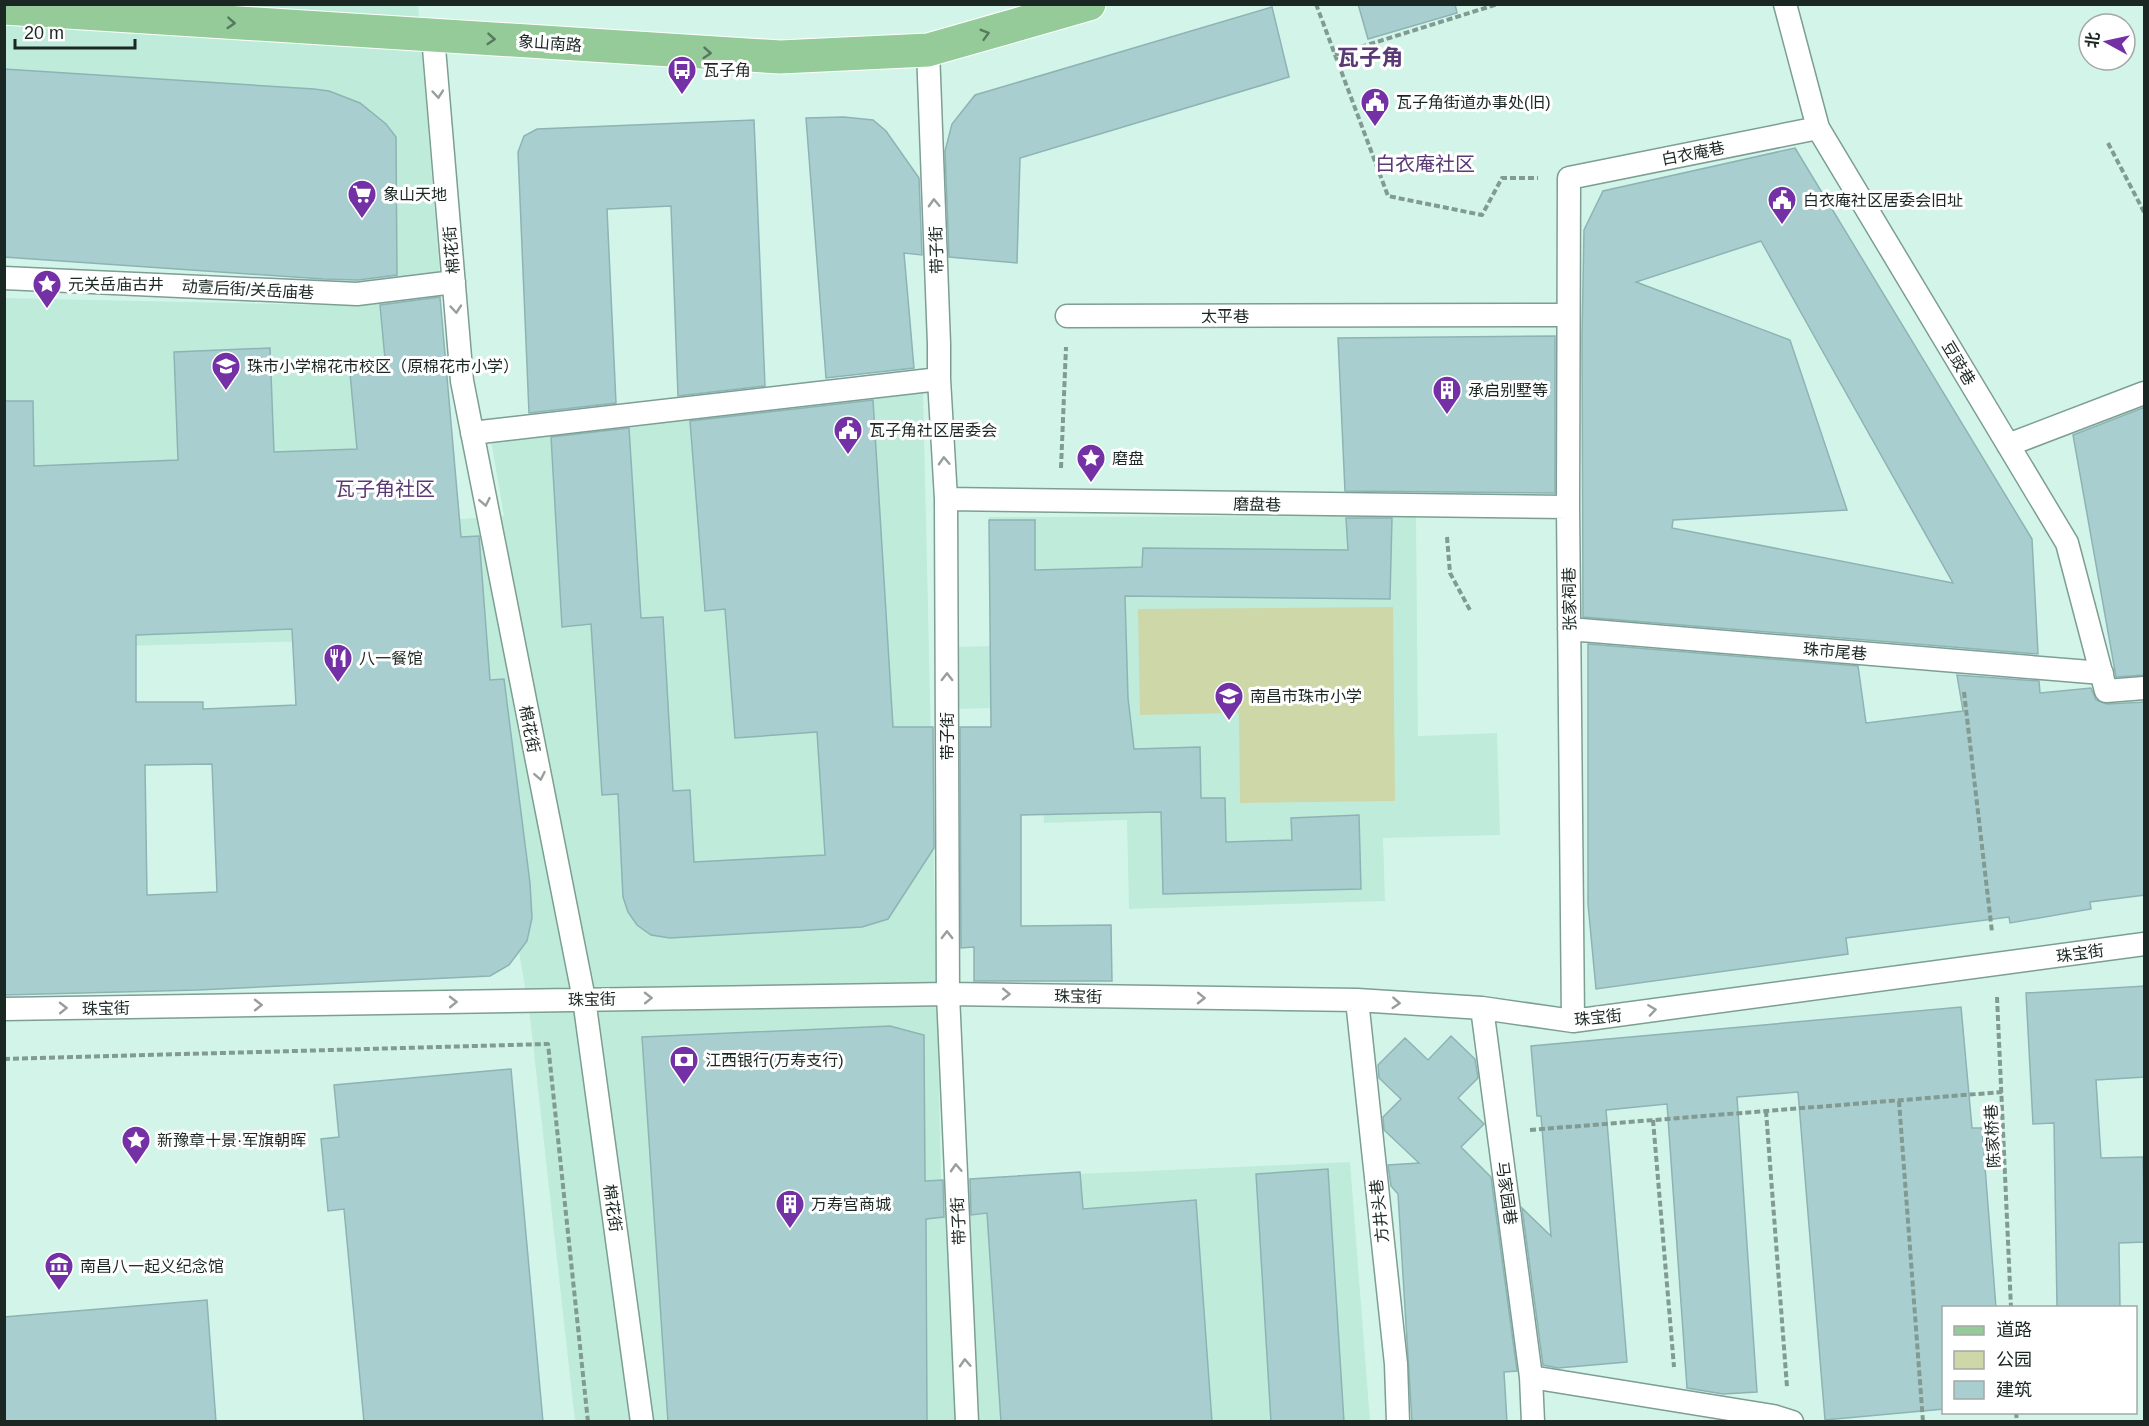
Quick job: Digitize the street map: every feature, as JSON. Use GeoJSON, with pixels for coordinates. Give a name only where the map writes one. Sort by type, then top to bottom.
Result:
{"type":"FeatureCollection","features":[{"type":"Feature","properties":{"kind":"main road","name":"象山南路"},"geometry":{"type":"LineString","coordinates":[[4,8],[780,57],[928,50],[1089,4]]}},
{"type":"Feature","properties":{"kind":"lane","name":"豆豉巷"},"geometry":{"type":"LineString","coordinates":[[1786,5],[1818,128],[2067,543],[2106,692],[2145,688]]}},
{"type":"Feature","properties":{"kind":"lane","name":"棉花街"},"geometry":{"type":"LineString","coordinates":[[433,36],[462,381],[584,999],[642,1422]]}},
{"type":"Feature","properties":{"kind":"lane","name":"带子街"},"geometry":{"type":"LineString","coordinates":[[928,50],[939,378],[946,499],[948,994],[967,1422]]}},
{"type":"Feature","properties":{"kind":"lane","name":"白衣庵巷"},"geometry":{"type":"LineString","coordinates":[[1569,178],[1818,128]]}},
{"type":"Feature","properties":{"kind":"lane","name":"张家祠巷"},"geometry":{"type":"LineString","coordinates":[[1569,178],[1568,507],[1573,1021]]}},
{"type":"Feature","properties":{"kind":"lane","name":"动壹后街/关岳庙巷"},"geometry":{"type":"LineString","coordinates":[[4,278],[357,294],[454,282]]}},
{"type":"Feature","properties":{"kind":"lane","name":"太平巷"},"geometry":{"type":"LineString","coordinates":[[1067,316],[1568,315]]}},
{"type":"Feature","properties":{"kind":"lane"},"geometry":{"type":"LineString","coordinates":[[472,433],[939,378]]}},
{"type":"Feature","properties":{"kind":"lane"},"geometry":{"type":"LineString","coordinates":[[2008,445],[2145,393]]}},
{"type":"Feature","properties":{"kind":"lane","name":"磨盘巷"},"geometry":{"type":"LineString","coordinates":[[946,499],[1568,507]]}},
{"type":"Feature","properties":{"kind":"lane","name":"珠市尾巷"},"geometry":{"type":"LineString","coordinates":[[1569,629],[2102,673]]}},
{"type":"Feature","properties":{"kind":"lane","name":"珠宝街"},"geometry":{"type":"LineString","coordinates":[[4,1009],[948,994],[1357,1000],[1482,1008],[1573,1021],[2145,944]]}},
{"type":"Feature","properties":{"kind":"lane","name":"方井头巷"},"geometry":{"type":"LineString","coordinates":[[1357,1000],[1396,1364],[1398,1422]]}},
{"type":"Feature","properties":{"kind":"lane","name":"马家园巷"},"geometry":{"type":"LineString","coordinates":[[1482,1008],[1531,1377],[1533,1422]]}},
{"type":"Feature","properties":{"kind":"lane"},"geometry":{"type":"LineString","coordinates":[[1531,1377],[1773,1416],[1791,1421]]}},
{"type":"Feature","properties":{"kind":"path"},"geometry":{"type":"LineString","coordinates":[[1316,4],[1388,196],[1482,215],[1502,178],[1569,178]]}},
{"type":"Feature","properties":{"kind":"path"},"geometry":{"type":"LineString","coordinates":[[1335,55],[1498,4]]}},
{"type":"Feature","properties":{"kind":"path"},"geometry":{"type":"LineString","coordinates":[[2108,143],[2145,212]]}},
{"type":"Feature","properties":{"kind":"path"},"geometry":{"type":"LineString","coordinates":[[1059,501],[1067,316]]}},
{"type":"Feature","properties":{"kind":"path"},"geometry":{"type":"LineString","coordinates":[[1445,506],[1450,573],[1471,612]]}},
{"type":"Feature","properties":{"kind":"path","name":"陈家桥巷"},"geometry":{"type":"LineString","coordinates":[[1961,662],[1995,964],[2012,1306]]}},
{"type":"Feature","properties":{"kind":"path"},"geometry":{"type":"LineString","coordinates":[[4,1059],[548,1044],[588,1422]]}},
{"type":"Feature","properties":{"kind":"path"},"geometry":{"type":"LineString","coordinates":[[1498,1132],[2002,1092]]}},
{"type":"Feature","properties":{"kind":"path"},"geometry":{"type":"LineString","coordinates":[[1899,1101],[1923,1422]]}},
{"type":"Feature","properties":{"kind":"path"},"geometry":{"type":"LineString","coordinates":[[1766,1111],[1791,1421]]}},
{"type":"Feature","properties":{"kind":"path"},"geometry":{"type":"LineString","coordinates":[[1653,1120],[1677,1400]]}},
{"type":"Feature","properties":{"kind":"shaded area"},"geometry":{"type":"Polygon","coordinates":[[[4,5],[418,5],[440,276],[359,287],[308,285],[316,171],[5,153],[4,5]]]}},
{"type":"Feature","properties":{"kind":"shaded area","name":"珠市小学棉花市校区（原棉花市小学）"},"geometry":{"type":"Polygon","coordinates":[[[439,294],[458,504],[354,640],[42,648],[5,478],[5,298],[362,306],[380,299],[439,294]]]}},
{"type":"Feature","properties":{"kind":"shaded area","name":"万寿宫商城"},"geometry":{"type":"Polygon","coordinates":[[[923,390],[941,1180],[1350,1162],[1370,1421],[575,1421],[530,1017],[447,520],[504,516],[489,429],[923,390]]]}},
{"type":"Feature","properties":{"kind":"shaded area","name":"南昌市珠市小学"},"geometry":{"type":"Polygon","coordinates":[[[1416,516],[1418,736],[1497,733],[1500,835],[1383,838],[1385,901],[1129,909],[1127,820],[1044,823],[1040,707],[956,709],[954,647],[992,646],[989,517],[1416,516]]]}},
{"type":"Feature","properties":{"kind":"green space"},"geometry":{"type":"Polygon","coordinates":[[[1393,607],[1395,801],[1240,803],[1239,713],[1140,715],[1138,609],[1393,607]]]}},
{"type":"Feature","properties":{"kind":"building"},"geometry":{"type":"Polygon","coordinates":[[[1358,4],[1455,4],[1457,13],[1368,39],[1358,4]]]}},
{"type":"Feature","properties":{"kind":"building"},"geometry":{"type":"Polygon","coordinates":[[[1272,7],[1289,77],[1020,158],[1017,263],[949,257],[945,151],[952,124],[975,95],[1272,7]]]}},
{"type":"Feature","properties":{"kind":"building"},"geometry":{"type":"Polygon","coordinates":[[[4,69],[314,89],[329,91],[360,103],[386,124],[396,137],[397,275],[358,280],[323,279],[4,257],[4,69]]]}},
{"type":"Feature","properties":{"kind":"building"},"geometry":{"type":"Polygon","coordinates":[[[844,117],[873,120],[886,131],[919,178],[922,255],[904,253],[914,368],[826,378],[806,118],[844,117]]]}},
{"type":"Feature","properties":{"kind":"building"},"geometry":{"type":"Polygon","coordinates":[[[754,120],[765,386],[678,396],[671,206],[607,209],[616,403],[529,413],[518,152],[524,136],[537,129],[754,120]]]}},
{"type":"Feature","properties":{"kind":"building"},"geometry":{"type":"Polygon","coordinates":[[[1795,148],[2032,539],[2038,654],[1583,617],[1584,230],[1603,191],[1795,148]],[[1761,241],[1636,282],[1790,340],[1847,510],[1673,520],[1672,528],[1953,583],[1761,241]]]}},
{"type":"Feature","properties":{"kind":"building"},"geometry":{"type":"Polygon","coordinates":[[[440,297],[461,537],[479,536],[490,680],[504,679],[530,883],[532,918],[527,941],[509,965],[490,976],[198,990],[4,995],[4,401],[33,401],[34,466],[178,460],[174,352],[270,348],[274,452],[357,449],[350,373],[386,370],[380,305],[440,297]],[[292,629],[136,635],[136,702],[203,702],[203,709],[296,705],[292,629]],[[212,764],[145,765],[147,895],[217,892],[212,764]]]}},
{"type":"Feature","properties":{"kind":"building","name":"承启别墅等"},"geometry":{"type":"Polygon","coordinates":[[[1555,336],[1555,493],[1345,491],[1338,338],[1555,336]]]}},
{"type":"Feature","properties":{"kind":"building"},"geometry":{"type":"Polygon","coordinates":[[[873,400],[893,727],[933,727],[934,848],[888,919],[862,927],[670,938],[651,935],[637,925],[628,912],[623,897],[618,794],[602,795],[591,624],[562,627],[551,437],[629,428],[641,618],[663,617],[673,791],[690,790],[694,862],[825,855],[817,732],[735,738],[725,609],[705,611],[690,421],[873,400]]]}},
{"type":"Feature","properties":{"kind":"building"},"geometry":{"type":"Polygon","coordinates":[[[2145,407],[2145,675],[2116,677],[2073,435],[2145,407]]]}},
{"type":"Feature","properties":{"kind":"building"},"geometry":{"type":"Polygon","coordinates":[[[1346,518],[1392,518],[1390,599],[1125,596],[1128,698],[1134,749],[1200,747],[1201,798],[1225,798],[1226,842],[1292,840],[1291,818],[1359,815],[1361,889],[1163,894],[1161,812],[1021,815],[1021,926],[1111,925],[1112,981],[974,981],[974,947],[961,948],[960,727],[991,727],[989,520],[1035,520],[1035,570],[1142,567],[1143,548],[1348,550],[1346,518]]]}},
{"type":"Feature","properties":{"kind":"building"},"geometry":{"type":"Polygon","coordinates":[[[1588,644],[1858,666],[1866,723],[1963,711],[1957,675],[2039,681],[2040,693],[2091,688],[2096,700],[2107,704],[2145,702],[2145,895],[2090,902],[2091,909],[2010,923],[2009,917],[1846,938],[1848,954],[1596,989],[1588,904],[1588,644]]]}},
{"type":"Feature","properties":{"kind":"building"},"geometry":{"type":"Polygon","coordinates":[[[2145,986],[2145,1077],[2096,1080],[2101,1158],[2143,1157],[2145,1242],[2119,1243],[2120,1306],[2057,1306],[2054,1123],[2033,1124],[2026,993],[2145,986]]]}},
{"type":"Feature","properties":{"kind":"building"},"geometry":{"type":"Polygon","coordinates":[[[1961,1007],[1972,1128],[1982,1128],[1996,1306],[1942,1306],[1942,1409],[1825,1420],[1798,1092],[1737,1097],[1757,1392],[1723,1394],[1687,1388],[1667,1104],[1606,1110],[1627,1362],[1558,1368],[1543,1365],[1522,1208],[1551,1236],[1541,1116],[1537,1116],[1531,1046],[1961,1007]]]}},
{"type":"Feature","properties":{"kind":"building","name":"万寿宫商城"},"geometry":{"type":"Polygon","coordinates":[[[890,1026],[924,1035],[925,1181],[943,1180],[944,1217],[926,1219],[927,1422],[668,1422],[642,1037],[890,1026]]]}},
{"type":"Feature","properties":{"kind":"building"},"geometry":{"type":"Polygon","coordinates":[[[1451,1036],[1475,1059],[1478,1078],[1458,1098],[1484,1124],[1461,1147],[1491,1177],[1517,1371],[1504,1372],[1507,1422],[1412,1422],[1398,1194],[1391,1186],[1388,1165],[1419,1163],[1384,1130],[1383,1117],[1401,1099],[1379,1078],[1378,1065],[1405,1038],[1428,1060],[1451,1036]]]}},
{"type":"Feature","properties":{"kind":"building"},"geometry":{"type":"Polygon","coordinates":[[[511,1069],[543,1422],[364,1422],[344,1209],[328,1211],[321,1139],[339,1137],[334,1085],[511,1069]]]}},
{"type":"Feature","properties":{"kind":"building"},"geometry":{"type":"Polygon","coordinates":[[[1328,1169],[1344,1422],[1271,1422],[1256,1174],[1328,1169]]]}},
{"type":"Feature","properties":{"kind":"building"},"geometry":{"type":"Polygon","coordinates":[[[1080,1172],[1083,1209],[1196,1200],[1212,1422],[1001,1422],[987,1213],[971,1215],[970,1179],[1080,1172]]]}},
{"type":"Feature","properties":{"kind":"building"},"geometry":{"type":"Polygon","coordinates":[[[207,1300],[216,1422],[4,1422],[4,1317],[207,1300]]]}},
{"type":"Feature","properties":{"kind":"place","name":"瓦子角"},"geometry":{"type":"Point","coordinates":[682,96]}},
{"type":"Feature","properties":{"kind":"place","name":"瓦子角街道办事处(旧)"},"geometry":{"type":"Point","coordinates":[1375,128]}},
{"type":"Feature","properties":{"kind":"place","name":"象山天地"},"geometry":{"type":"Point","coordinates":[362,220]}},
{"type":"Feature","properties":{"kind":"place","name":"白衣庵社区居委会旧址"},"geometry":{"type":"Point","coordinates":[1782,226]}},
{"type":"Feature","properties":{"kind":"place","name":"元关岳庙古井"},"geometry":{"type":"Point","coordinates":[47,310]}},
{"type":"Feature","properties":{"kind":"place","name":"珠市小学棉花市校区（原棉花市小学）"},"geometry":{"type":"Point","coordinates":[226,392]}},
{"type":"Feature","properties":{"kind":"place","name":"承启别墅等"},"geometry":{"type":"Point","coordinates":[1447,416]}},
{"type":"Feature","properties":{"kind":"place","name":"瓦子角社区居委会"},"geometry":{"type":"Point","coordinates":[848,456]}},
{"type":"Feature","properties":{"kind":"place","name":"磨盘"},"geometry":{"type":"Point","coordinates":[1091,484]}},
{"type":"Feature","properties":{"kind":"place","name":"八一餐馆"},"geometry":{"type":"Point","coordinates":[338,684]}},
{"type":"Feature","properties":{"kind":"place","name":"南昌市珠市小学"},"geometry":{"type":"Point","coordinates":[1229,722]}},
{"type":"Feature","properties":{"kind":"place","name":"江西银行(万寿支行)"},"geometry":{"type":"Point","coordinates":[684,1086]}},
{"type":"Feature","properties":{"kind":"place","name":"新豫章十景·军旗朝晖"},"geometry":{"type":"Point","coordinates":[136,1166]}},
{"type":"Feature","properties":{"kind":"place","name":"万寿宫商城"},"geometry":{"type":"Point","coordinates":[790,1230]}},
{"type":"Feature","properties":{"kind":"place","name":"南昌八一起义纪念馆"},"geometry":{"type":"Point","coordinates":[59,1292]}},
{"type":"Feature","properties":{"kind":"district","name":"瓦子角"},"geometry":{"type":"Point","coordinates":[1370,57]}},
{"type":"Feature","properties":{"kind":"district","name":"白衣庵社区"},"geometry":{"type":"Point","coordinates":[1425,164]}},
{"type":"Feature","properties":{"kind":"district","name":"瓦子角社区"},"geometry":{"type":"Point","coordinates":[385,489]}}]}
